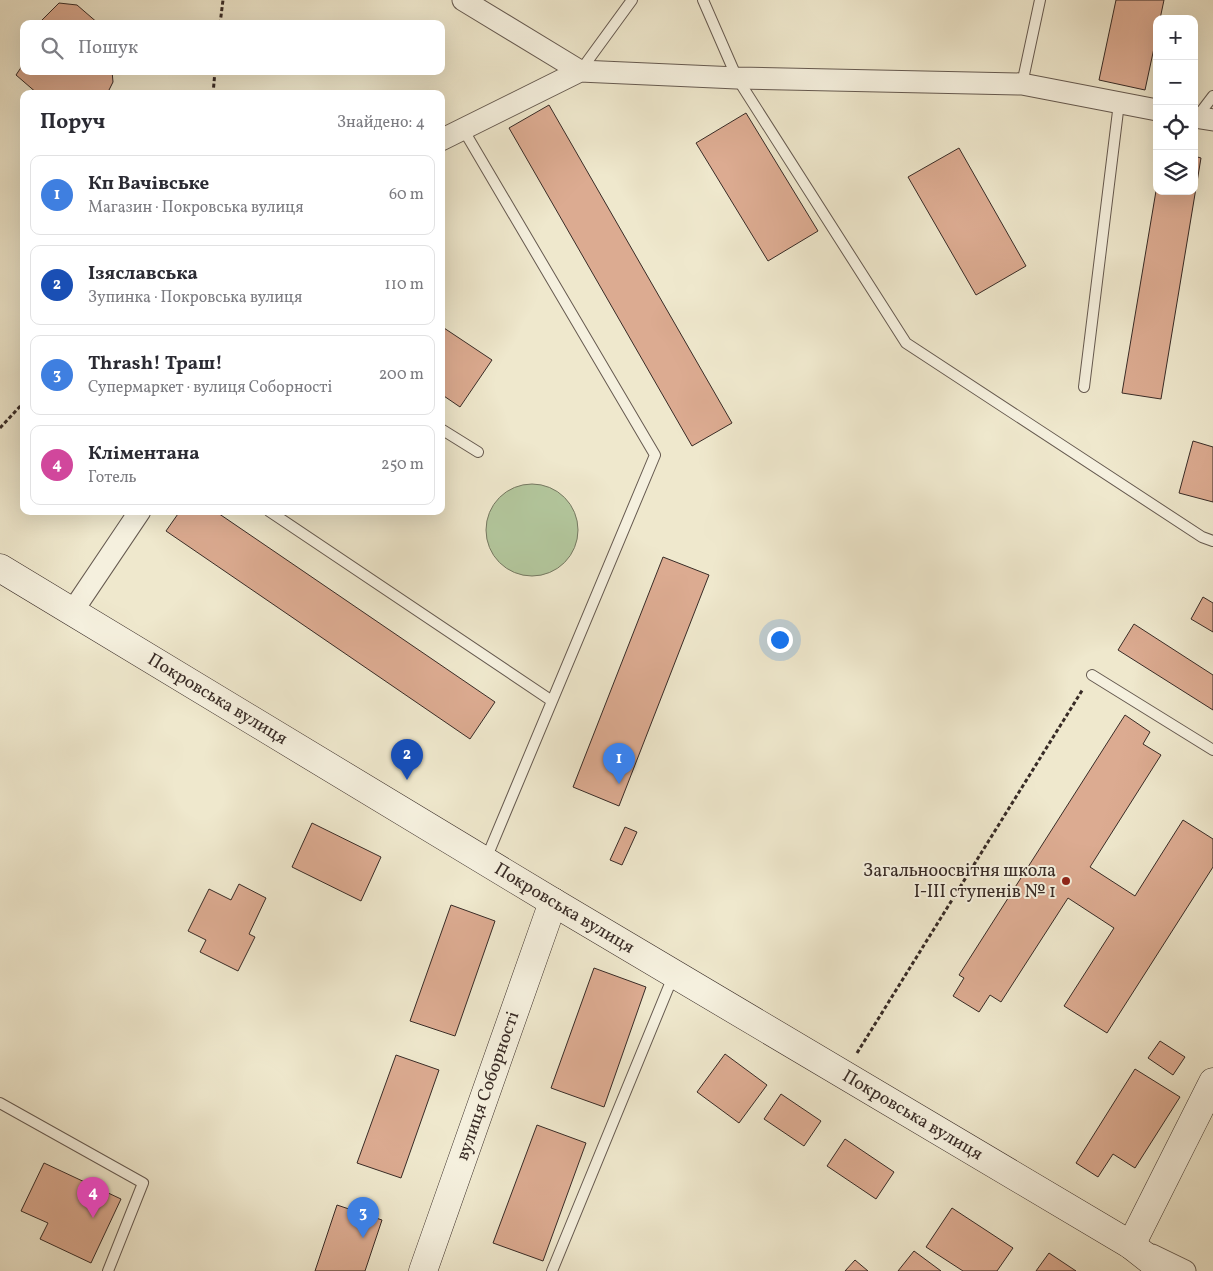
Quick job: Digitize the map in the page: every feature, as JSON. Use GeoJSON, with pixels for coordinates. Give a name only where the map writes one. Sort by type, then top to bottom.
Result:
{"type":"FeatureCollection","features":[{"type":"Feature","properties":{"kind":"main road","name":"Покровська вулиця"},"geometry":{"type":"LineString","coordinates":[[0,568],[553,902],[845,1073],[1131,1245],[1164,1271]]}},
{"type":"Feature","properties":{"kind":"main road","name":"вулиця Соборності"},"geometry":{"type":"LineString","coordinates":[[423,1271],[553,902]]}},
{"type":"Feature","properties":{"kind":"main road"},"geometry":{"type":"LineString","coordinates":[[1131,1245],[1213,1082]]}},
{"type":"Feature","properties":{"kind":"street"},"geometry":{"type":"LineString","coordinates":[[463,0],[580,71],[737,78],[1022,84],[1153,109]]}},
{"type":"Feature","properties":{"kind":"street"},"geometry":{"type":"LineString","coordinates":[[445,138],[580,71]]}},
{"type":"Feature","properties":{"kind":"street"},"geometry":{"type":"LineString","coordinates":[[72,612],[137,515]]}},
{"type":"Feature","properties":{"kind":"street","name":"Покровська вулиця"},"geometry":{"type":"LineString","coordinates":[[1131,1245],[1185,1271]]}},
{"type":"Feature","properties":{"kind":"lane"},"geometry":{"type":"LineString","coordinates":[[580,71],[632,0]]}},
{"type":"Feature","properties":{"kind":"lane"},"geometry":{"type":"LineString","coordinates":[[703,0],[737,78],[906,343],[1202,537],[1213,541]]}},
{"type":"Feature","properties":{"kind":"lane"},"geometry":{"type":"LineString","coordinates":[[1022,84],[1040,0]]}},
{"type":"Feature","properties":{"kind":"lane"},"geometry":{"type":"LineString","coordinates":[[1201,118],[1213,96]]}},
{"type":"Feature","properties":{"kind":"lane"},"geometry":{"type":"LineString","coordinates":[[1084,387],[1119,103]]}},
{"type":"Feature","properties":{"kind":"lane"},"geometry":{"type":"LineString","coordinates":[[463,129],[655,455],[485,861]]}},
{"type":"Feature","properties":{"kind":"lane"},"geometry":{"type":"LineString","coordinates":[[445,431],[478,452]]}},
{"type":"Feature","properties":{"kind":"lane"},"geometry":{"type":"LineString","coordinates":[[275,515],[552,701]]}},
{"type":"Feature","properties":{"kind":"lane"},"geometry":{"type":"LineString","coordinates":[[1092,675],[1213,750]]}},
{"type":"Feature","properties":{"kind":"lane"},"geometry":{"type":"LineString","coordinates":[[552,1271],[674,973]]}},
{"type":"Feature","properties":{"kind":"lane"},"geometry":{"type":"LineString","coordinates":[[0,1103],[143,1183],[108,1271]]}},
{"type":"Feature","properties":{"kind":"path"},"geometry":{"type":"LineString","coordinates":[[220,20],[223,0]]}},
{"type":"Feature","properties":{"kind":"path"},"geometry":{"type":"LineString","coordinates":[[213,90],[215,75]]}},
{"type":"Feature","properties":{"kind":"path"},"geometry":{"type":"LineString","coordinates":[[0,428],[20,406]]}},
{"type":"Feature","properties":{"kind":"path"},"geometry":{"type":"LineString","coordinates":[[845,1073],[1092,675]]}},
{"type":"Feature","properties":{"kind":"green space"},"geometry":{"type":"Polygon","coordinates":[[[532,484],[550,487],[565,497],[575,512],[578,530],[575,548],[565,563],[550,573],[532,576],[514,573],[499,563],[489,548],[486,530],[489,512],[499,497],[514,487],[532,484]]]}},
{"type":"Feature","properties":{"kind":"building"},"geometry":{"type":"Polygon","coordinates":[[[1116,0],[1164,0],[1161,15],[1153,15],[1153,53],[1145,90],[1099,80],[1116,0]]]}},
{"type":"Feature","properties":{"kind":"building"},"geometry":{"type":"Polygon","coordinates":[[[59,3],[77,5],[94,20],[42,20],[59,3]]]}},
{"type":"Feature","properties":{"kind":"building"},"geometry":{"type":"Polygon","coordinates":[[[20,69],[20,75],[112,75],[113,82],[109,90],[33,90],[16,75],[20,69]]]}},
{"type":"Feature","properties":{"kind":"building"},"geometry":{"type":"Polygon","coordinates":[[[549,105],[732,423],[692,446],[509,128],[549,105]]]}},
{"type":"Feature","properties":{"kind":"building"},"geometry":{"type":"Polygon","coordinates":[[[746,113],[818,231],[768,261],[696,143],[746,113]]]}},
{"type":"Feature","properties":{"kind":"building"},"geometry":{"type":"Polygon","coordinates":[[[959,148],[1026,266],[976,295],[908,177],[959,148]]]}},
{"type":"Feature","properties":{"kind":"building"},"geometry":{"type":"Polygon","coordinates":[[[1198,157],[1201,158],[1198,176],[1198,157]]]}},
{"type":"Feature","properties":{"kind":"building"},"geometry":{"type":"Polygon","coordinates":[[[1155,195],[1195,195],[1161,399],[1122,393],[1155,195]]]}},
{"type":"Feature","properties":{"kind":"building"},"geometry":{"type":"Polygon","coordinates":[[[445,329],[492,360],[460,407],[445,397],[445,329]]]}},
{"type":"Feature","properties":{"kind":"building"},"geometry":{"type":"Polygon","coordinates":[[[1193,441],[1213,447],[1213,502],[1179,493],[1193,441]]]}},
{"type":"Feature","properties":{"kind":"building"},"geometry":{"type":"Polygon","coordinates":[[[177,515],[221,515],[495,702],[470,739],[166,531],[177,515]]]}},
{"type":"Feature","properties":{"kind":"building"},"geometry":{"type":"Polygon","coordinates":[[[663,557],[709,575],[619,806],[573,787],[663,557]]]}},
{"type":"Feature","properties":{"kind":"building"},"geometry":{"type":"Polygon","coordinates":[[[1203,597],[1213,603],[1213,632],[1191,619],[1203,597]]]}},
{"type":"Feature","properties":{"kind":"building"},"geometry":{"type":"Polygon","coordinates":[[[1134,624],[1213,675],[1213,710],[1118,650],[1134,624]]]}},
{"type":"Feature","properties":{"kind":"building","name":"Загальноосвітня школа І-ІІІ ступенів № 1"},"geometry":{"type":"Polygon","coordinates":[[[1125,715],[1150,732],[1143,744],[1161,755],[1090,867],[1135,896],[1183,820],[1213,839],[1213,867],[1107,1033],[1064,1006],[1114,928],[1068,898],[1001,1002],[990,995],[979,1012],[953,996],[964,978],[959,975],[1125,715]]]}},
{"type":"Feature","properties":{"kind":"building"},"geometry":{"type":"Polygon","coordinates":[[[312,823],[381,857],[361,901],[292,867],[312,823]]]}},
{"type":"Feature","properties":{"kind":"building"},"geometry":{"type":"Polygon","coordinates":[[[625,827],[637,832],[622,865],[610,860],[625,827]]]}},
{"type":"Feature","properties":{"kind":"building"},"geometry":{"type":"Polygon","coordinates":[[[239,884],[266,898],[249,934],[255,937],[238,971],[200,952],[206,940],[188,931],[209,889],[231,900],[239,884]]]}},
{"type":"Feature","properties":{"kind":"building"},"geometry":{"type":"Polygon","coordinates":[[[451,905],[495,921],[455,1036],[410,1021],[451,905]]]}},
{"type":"Feature","properties":{"kind":"building"},"geometry":{"type":"Polygon","coordinates":[[[594,968],[646,987],[604,1107],[551,1088],[594,968]]]}},
{"type":"Feature","properties":{"kind":"building"},"geometry":{"type":"Polygon","coordinates":[[[1160,1041],[1185,1057],[1173,1075],[1148,1058],[1160,1041]]]}},
{"type":"Feature","properties":{"kind":"building"},"geometry":{"type":"Polygon","coordinates":[[[725,1054],[767,1085],[739,1123],[697,1092],[725,1054]]]}},
{"type":"Feature","properties":{"kind":"building"},"geometry":{"type":"Polygon","coordinates":[[[396,1055],[439,1070],[401,1178],[357,1163],[396,1055]]]}},
{"type":"Feature","properties":{"kind":"building"},"geometry":{"type":"Polygon","coordinates":[[[1135,1069],[1180,1097],[1135,1168],[1113,1154],[1098,1177],[1076,1163],[1135,1069]]]}},
{"type":"Feature","properties":{"kind":"building"},"geometry":{"type":"Polygon","coordinates":[[[781,1094],[821,1121],[804,1146],[764,1119],[781,1094]]]}},
{"type":"Feature","properties":{"kind":"building"},"geometry":{"type":"Polygon","coordinates":[[[537,1125],[586,1143],[543,1261],[493,1243],[537,1125]]]}},
{"type":"Feature","properties":{"kind":"building"},"geometry":{"type":"Polygon","coordinates":[[[845,1139],[894,1172],[876,1199],[827,1166],[845,1139]]]}},
{"type":"Feature","properties":{"kind":"building"},"geometry":{"type":"Polygon","coordinates":[[[44,1163],[121,1199],[91,1263],[40,1239],[48,1223],[21,1211],[44,1163]]]}},
{"type":"Feature","properties":{"kind":"building"},"geometry":{"type":"Polygon","coordinates":[[[337,1205],[382,1220],[365,1271],[315,1271],[337,1205]]]}},
{"type":"Feature","properties":{"kind":"building"},"geometry":{"type":"Polygon","coordinates":[[[952,1208],[1013,1248],[997,1271],[963,1271],[926,1247],[952,1208]]]}},
{"type":"Feature","properties":{"kind":"building"},"geometry":{"type":"Polygon","coordinates":[[[914,1251],[941,1271],[898,1271],[914,1251]]]}},
{"type":"Feature","properties":{"kind":"building"},"geometry":{"type":"Polygon","coordinates":[[[1049,1253],[1076,1271],[1036,1271],[1049,1253]]]}},
{"type":"Feature","properties":{"kind":"building"},"geometry":{"type":"Polygon","coordinates":[[[855,1260],[868,1271],[845,1271],[855,1260]]]}},
{"type":"Feature","properties":{"kind":"place","name":"Ізяславська"},"geometry":{"type":"Point","coordinates":[407,780]}},
{"type":"Feature","properties":{"kind":"place","name":"Кп Вачівське"},"geometry":{"type":"Point","coordinates":[619,784]}},
{"type":"Feature","properties":{"kind":"place","name":"Загальноосвітня школа І-ІІІ ступенів № 1"},"geometry":{"type":"Point","coordinates":[1066,881]}},
{"type":"Feature","properties":{"kind":"place","name":"Кліментана"},"geometry":{"type":"Point","coordinates":[93,1218]}},
{"type":"Feature","properties":{"kind":"place","name":"Thrash! Траш!"},"geometry":{"type":"Point","coordinates":[363,1238]}}]}
